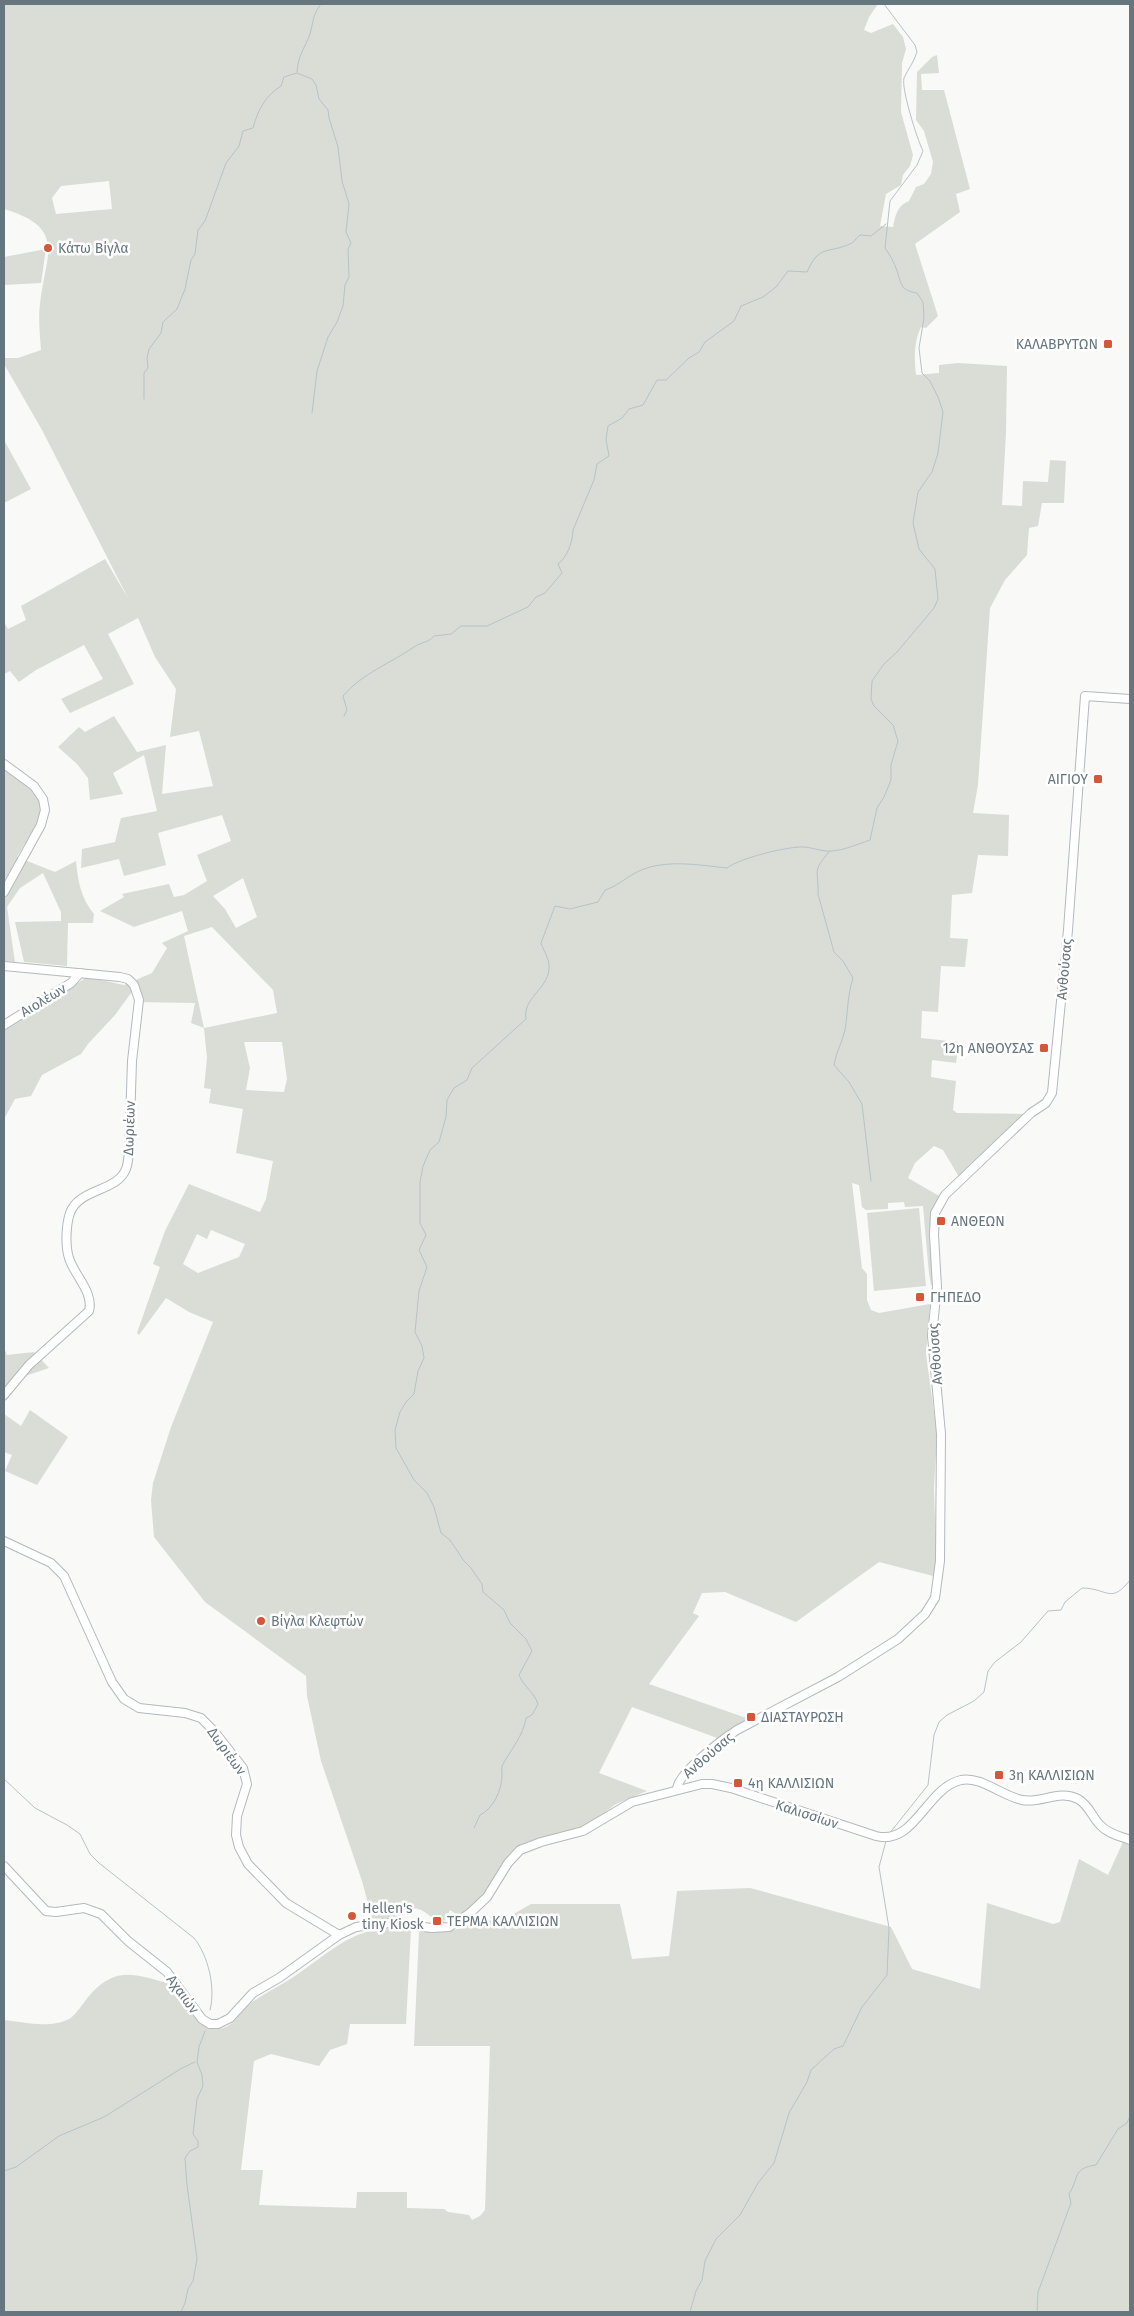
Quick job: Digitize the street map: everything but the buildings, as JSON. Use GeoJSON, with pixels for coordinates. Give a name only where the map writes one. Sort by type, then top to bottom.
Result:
{"type":"FeatureCollection","features":[{"type":"Feature","properties":{"kind":"street","name":"Ανθούσας"},"geometry":{"type":"LineString","coordinates":[[677,1790],[677,1783],[683,1774],[723,1740],[737,1730],[847,1672],[898,1639],[925,1614],[936,1598],[939,1569],[941,1423],[932,1336],[937,1287],[934,1243],[935,1213],[945,1195],[1031,1113],[1046,1103],[1052,1093],[1068,930],[1085,696],[1130,699]]}},
{"type":"Feature","properties":{"kind":"street"},"geometry":{"type":"LineString","coordinates":[[4,764],[34,786],[43,799],[45,810],[41,825],[4,892]]}},
{"type":"Feature","properties":{"kind":"street","name":"Δωριέων"},"geometry":{"type":"LineString","coordinates":[[4,966],[124,978],[134,985],[138,996],[132,1061],[127,1165],[118,1179],[81,1199],[71,1212],[68,1253],[89,1298],[89,1311],[29,1365],[4,1395]]}},
{"type":"Feature","properties":{"kind":"street","name":"Αιολέων"},"geometry":{"type":"LineString","coordinates":[[4,1025],[71,983],[80,973]]}},
{"type":"Feature","properties":{"kind":"street","name":"Δωριέων"},"geometry":{"type":"LineString","coordinates":[[4,1541],[52,1563],[64,1576],[112,1682],[124,1699],[139,1708],[196,1716],[214,1731],[243,1768],[247,1779],[236,1830],[237,1842],[244,1858],[257,1876],[286,1903],[304,1915],[331,1928],[339,1935]]}},
{"type":"Feature","properties":{"kind":"street","name":"Καλισσίων"},"geometry":{"type":"LineString","coordinates":[[371,1925],[391,1923],[432,1928],[449,1926],[470,1913],[487,1897],[508,1863],[520,1850],[583,1831],[632,1802],[702,1784],[718,1785],[876,1836],[888,1838],[902,1832],[929,1804],[952,1784],[962,1780],[971,1780],[1022,1800],[1060,1795],[1074,1797],[1086,1806],[1105,1830],[1130,1840]]}},
{"type":"Feature","properties":{"kind":"street","name":"Αχαιών"},"geometry":{"type":"LineString","coordinates":[[4,1866],[46,1911],[56,1912],[84,1908],[100,1914],[128,1941],[167,1972],[200,2017],[210,2024],[227,2020],[251,1995],[273,1982],[339,1935],[356,1927],[371,1925]]}},
{"type":"Feature","properties":{"kind":"shaded area"},"geometry":{"type":"Polygon","coordinates":[[[4,4],[878,4],[869,17],[864,30],[871,33],[893,24],[903,37],[906,49],[902,63],[901,112],[913,155],[910,166],[903,175],[901,185],[886,194],[880,226],[893,227],[899,208],[909,201],[916,187],[924,184],[931,174],[933,162],[924,131],[916,120],[917,72],[932,57],[937,55],[939,73],[921,74],[922,90],[944,90],[970,189],[956,194],[960,212],[915,244],[938,316],[926,328],[921,327],[919,332],[915,350],[916,375],[939,373],[939,365],[958,363],[1007,366],[1002,505],[1022,506],[1023,481],[1048,482],[1050,460],[1066,461],[1064,503],[1042,503],[1038,526],[1029,528],[1027,555],[1005,580],[990,608],[978,785],[973,813],[1009,815],[1008,856],[978,855],[972,893],[952,895],[950,938],[968,939],[965,967],[941,966],[938,1012],[922,1011],[921,1038],[959,1042],[956,1063],[932,1060],[931,1077],[956,1081],[953,1110],[957,1113],[1027,1114],[959,1177],[943,1150],[934,1146],[915,1163],[908,1178],[941,1197],[935,1208],[934,1285],[931,1285],[929,1274],[923,1206],[905,1207],[904,1202],[888,1203],[888,1209],[866,1210],[862,1207],[859,1185],[852,1183],[862,1268],[867,1274],[867,1300],[871,1310],[879,1313],[930,1304],[926,1354],[937,1434],[934,1488],[937,1577],[879,1562],[796,1622],[725,1592],[702,1593],[693,1613],[699,1616],[649,1684],[752,1720],[720,1739],[632,1707],[599,1773],[647,1791],[616,1804],[585,1827],[526,1842],[506,1859],[487,1894],[461,1917],[450,1910],[443,1923],[438,1923],[417,1908],[407,1910],[397,1921],[378,1922],[372,1918],[362,1881],[321,1761],[307,1696],[306,1676],[205,1602],[154,1537],[151,1500],[153,1483],[171,1427],[213,1322],[189,1312],[166,1298],[139,1335],[137,1333],[160,1267],[153,1264],[165,1231],[189,1184],[260,1212],[266,1199],[273,1161],[236,1153],[243,1109],[209,1103],[211,1089],[204,1088],[207,1058],[204,1028],[191,1023],[195,1003],[136,1002],[134,989],[115,1015],[81,1054],[42,1075],[31,1096],[15,1099],[4,1119],[4,1030],[87,977],[124,985],[152,973],[167,948],[162,943],[188,931],[182,911],[134,927],[100,911],[124,897],[122,894],[169,884],[174,897],[184,895],[207,881],[197,855],[231,841],[222,815],[158,833],[166,865],[124,876],[119,859],[81,868],[82,849],[115,842],[121,818],[157,811],[144,755],[113,773],[123,794],[90,800],[88,778],[77,764],[58,747],[79,727],[85,732],[114,716],[137,752],[166,745],[162,794],[213,786],[199,731],[170,737],[176,689],[155,657],[138,618],[108,634],[134,684],[70,713],[61,699],[103,679],[84,645],[36,670],[19,682],[10,671],[4,674],[4,622],[8,629],[26,620],[21,606],[105,559],[129,600],[42,430],[4,364],[4,358],[18,358],[41,350],[39,310],[48,257],[48,245],[45,234],[37,225],[24,217],[4,209],[4,4]],[[109,181],[61,186],[52,198],[56,214],[112,209],[109,181]],[[243,878],[213,896],[225,909],[236,928],[257,917],[243,878]],[[212,927],[184,936],[204,1028],[277,1013],[273,990],[212,927]],[[244,1042],[250,1068],[246,1090],[284,1092],[287,1079],[282,1042],[244,1042]],[[211,1230],[207,1239],[197,1234],[183,1264],[198,1273],[239,1257],[245,1244],[211,1230]]]}},
{"type":"Feature","properties":{"kind":"shaded area"},"geometry":{"type":"Polygon","coordinates":[[[46,249],[41,283],[4,285],[4,257],[46,249]]]}},
{"type":"Feature","properties":{"kind":"shaded area"},"geometry":{"type":"Polygon","coordinates":[[[4,440],[31,489],[4,503],[4,440]]]}},
{"type":"Feature","properties":{"kind":"shaded area"},"geometry":{"type":"Polygon","coordinates":[[[4,769],[28,783],[36,792],[40,801],[38,820],[17,857],[55,872],[76,861],[81,889],[86,902],[94,914],[93,923],[68,923],[67,966],[24,962],[15,922],[61,921],[61,912],[43,873],[20,888],[7,907],[15,962],[4,961],[4,769]]]}},
{"type":"Feature","properties":{"kind":"shaded area"},"geometry":{"type":"Polygon","coordinates":[[[919,1208],[926,1286],[874,1291],[867,1213],[919,1208]]]}},
{"type":"Feature","properties":{"kind":"shaded area"},"geometry":{"type":"Polygon","coordinates":[[[4,1348],[7,1355],[34,1352],[49,1368],[25,1376],[4,1403],[4,1348]]]}},
{"type":"Feature","properties":{"kind":"shaded area"},"geometry":{"type":"Polygon","coordinates":[[[30,1410],[68,1437],[37,1485],[5,1471],[12,1455],[4,1452],[4,1414],[21,1426],[30,1410]]]}},
{"type":"Feature","properties":{"kind":"shaded area"},"geometry":{"type":"Polygon","coordinates":[[[1123,1842],[1130,1846],[1130,2312],[4,2312],[4,2020],[36,2024],[61,2022],[74,2015],[99,1986],[109,1979],[128,1975],[149,1978],[173,1985],[190,2011],[201,2023],[213,2029],[220,2029],[231,2024],[252,2002],[350,1939],[363,1933],[377,1930],[393,1928],[411,1929],[406,2024],[350,2024],[347,2044],[330,2050],[319,2066],[271,2054],[254,2061],[241,2170],[263,2170],[259,2205],[356,2208],[357,2192],[407,2192],[407,2208],[444,2209],[448,2212],[469,2215],[472,2220],[480,2216],[485,2210],[490,2046],[414,2046],[419,1932],[446,1932],[512,1915],[531,1904],[620,1904],[632,1959],[669,1956],[677,1891],[750,1888],[891,1927],[912,1969],[980,1989],[987,1903],[1053,1924],[1060,1922],[1079,1859],[1108,1875],[1123,1842]]]}},
{"type":"Feature","properties":{"kind":"waterway"},"geometry":{"type":"LineString","coordinates":[[297,72],[315,15],[321,4]]}},
{"type":"Feature","properties":{"kind":"waterway"},"geometry":{"type":"LineString","coordinates":[[474,1828],[480,1815],[493,1804],[502,1781],[502,1765],[520,1736],[526,1718],[532,1715],[538,1704],[519,1675],[532,1651],[526,1639],[510,1623],[504,1610],[483,1592],[482,1584],[471,1568],[450,1540],[441,1533],[434,1507],[427,1493],[414,1480],[396,1448],[395,1430],[400,1412],[414,1394],[418,1371],[424,1358],[422,1346],[415,1332],[419,1291],[427,1267],[419,1250],[426,1235],[420,1223],[420,1182],[423,1166],[430,1150],[439,1142],[446,1117],[447,1100],[454,1088],[467,1080],[472,1068],[526,1019],[528,1005],[546,980],[549,963],[541,943],[555,906],[570,909],[598,902],[605,890],[649,867],[671,864],[694,864],[727,868],[742,860],[776,851],[797,847],[832,851],[870,840],[877,808],[891,780],[891,765],[898,741],[893,725],[874,706],[871,699],[872,681],[884,664],[897,652],[934,608],[938,599],[935,569],[919,549],[913,523],[918,492],[932,472],[938,453],[943,412],[930,381],[922,373],[919,348],[924,318],[923,302],[917,293],[907,290],[902,286],[893,262],[885,248],[890,201],[917,165],[923,151],[910,114],[904,84],[904,78],[917,52],[915,45],[884,4]]}},
{"type":"Feature","properties":{"kind":"waterway"},"geometry":{"type":"LineString","coordinates":[[144,399],[144,373],[148,368],[147,358],[149,349],[161,333],[163,322],[177,309],[185,289],[191,260],[195,254],[198,230],[205,221],[226,163],[239,146],[243,131],[253,128],[257,115],[266,99],[281,86],[284,77],[297,73],[312,79],[316,85],[319,99],[328,110],[338,147],[342,181],[349,204],[346,232],[351,243],[348,249],[349,277],[345,285],[343,306],[337,322],[328,337],[317,371],[312,413]]}},
{"type":"Feature","properties":{"kind":"waterway"},"geometry":{"type":"LineString","coordinates":[[344,716],[347,710],[343,696],[358,681],[377,669],[434,636],[451,634],[461,626],[487,626],[528,607],[536,597],[545,593],[562,573],[558,564],[569,549],[573,530],[594,480],[597,464],[609,456],[606,440],[608,426],[622,418],[629,409],[643,405],[657,380],[666,380],[689,358],[699,352],[705,342],[734,321],[741,306],[763,297],[776,287],[788,271],[807,272],[820,253],[852,243],[860,235],[871,236],[886,224]]}},
{"type":"Feature","properties":{"kind":"waterway"},"geometry":{"type":"LineString","coordinates":[[829,852],[818,868],[818,894],[834,952],[843,961],[853,978],[845,1030],[834,1065],[849,1082],[862,1104],[871,1181]]}},
{"type":"Feature","properties":{"kind":"waterway"},"geometry":{"type":"LineString","coordinates":[[889,1834],[928,1785],[934,1735],[939,1722],[947,1715],[974,1701],[984,1692],[988,1671],[995,1662],[1021,1642],[1048,1611],[1061,1610],[1065,1602],[1082,1588],[1113,1594],[1124,1588],[1130,1580]]}},
{"type":"Feature","properties":{"kind":"waterway"},"geometry":{"type":"LineString","coordinates":[[4,1779],[35,1808],[80,1834],[90,1854],[99,1863],[194,1938],[203,1953],[210,1972],[212,1992],[210,2010]]}},
{"type":"Feature","properties":{"kind":"waterway"},"geometry":{"type":"LineString","coordinates":[[690,2312],[696,2291],[702,2280],[705,2261],[716,2239],[740,2215],[758,2183],[774,2163],[789,2113],[807,2082],[811,2070],[834,2049],[843,2046],[862,2007],[887,1975],[889,1928],[879,1867],[886,1841]]}},
{"type":"Feature","properties":{"kind":"waterway"},"geometry":{"type":"LineString","coordinates":[[181,2312],[188,2289],[193,2281],[197,2259],[185,2158],[190,2151],[198,2147],[198,2141],[193,2134],[197,2099],[203,2086],[202,2075],[197,2062],[199,2047],[205,2031]]}},
{"type":"Feature","properties":{"kind":"waterway"},"geometry":{"type":"LineString","coordinates":[[4,2171],[16,2167],[59,2136],[104,2117],[182,2068],[195,2062]]}},
{"type":"Feature","properties":{"kind":"waterway"},"geometry":{"type":"LineString","coordinates":[[1037,2312],[1038,2292],[1071,2203],[1069,2194],[1077,2175],[1088,2166],[1096,2165],[1118,2129],[1127,2123],[1130,2116]]}},
{"type":"Feature","properties":{"kind":"place","name":"Κάτω Βίγλα"},"geometry":{"type":"Point","coordinates":[48,248]}},
{"type":"Feature","properties":{"kind":"place","name":"ΚΑΛΑΒΡΥΤΩΝ"},"geometry":{"type":"Point","coordinates":[1108,344]}},
{"type":"Feature","properties":{"kind":"place","name":"ΑΙΓΙΟΥ"},"geometry":{"type":"Point","coordinates":[1098,779]}},
{"type":"Feature","properties":{"kind":"place","name":"12η ΑΝΘΟΥΣΑΣ"},"geometry":{"type":"Point","coordinates":[1044,1048]}},
{"type":"Feature","properties":{"kind":"place","name":"ΑΝΘΕΩΝ"},"geometry":{"type":"Point","coordinates":[941,1221]}},
{"type":"Feature","properties":{"kind":"place","name":"ΓΗΠΕΔΟ"},"geometry":{"type":"Point","coordinates":[920,1297]}},
{"type":"Feature","properties":{"kind":"place","name":"Βίγλα Κλεφτών"},"geometry":{"type":"Point","coordinates":[261,1621]}},
{"type":"Feature","properties":{"kind":"place","name":"ΔΙΑΣΤΑΥΡΩΣΗ"},"geometry":{"type":"Point","coordinates":[751,1717]}},
{"type":"Feature","properties":{"kind":"place","name":"3η ΚΑΛΛΙΣΙΩΝ"},"geometry":{"type":"Point","coordinates":[999,1775]}},
{"type":"Feature","properties":{"kind":"place","name":"4η ΚΑΛΛΙΣΙΩΝ"},"geometry":{"type":"Point","coordinates":[738,1783]}},
{"type":"Feature","properties":{"kind":"place","name":"Hellen's tiny Kiosk"},"geometry":{"type":"Point","coordinates":[352,1916]}},
{"type":"Feature","properties":{"kind":"place","name":"ΤΕΡΜΑ ΚΑΛΛΙΣΙΩΝ"},"geometry":{"type":"Point","coordinates":[437,1921]}}]}
